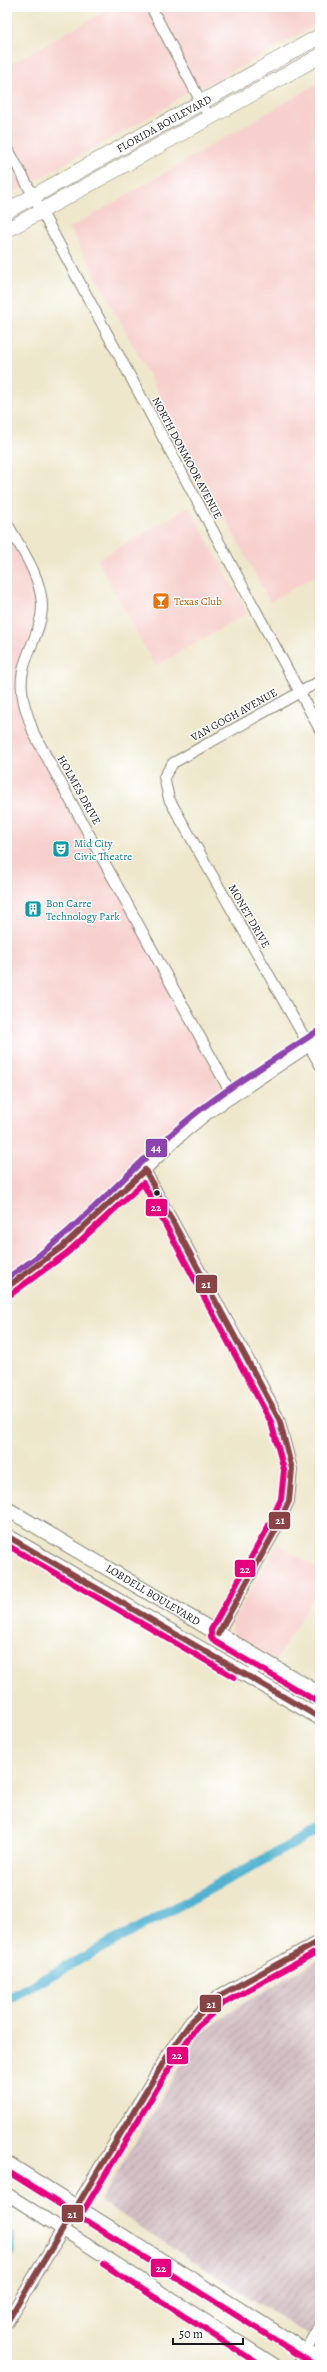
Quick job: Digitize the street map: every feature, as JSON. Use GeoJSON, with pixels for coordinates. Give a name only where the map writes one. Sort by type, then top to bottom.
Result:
{"type":"FeatureCollection","features":[{"type":"Feature","properties":{"kind":"main road","name":"FLORIDA BOULEVARD"},"geometry":{"type":"LineString","coordinates":[[7,211],[320,36]]}},
{"type":"Feature","properties":{"kind":"main road","name":"FLORIDA BOULEVARD"},"geometry":{"type":"LineString","coordinates":[[7,230],[320,56]]}},
{"type":"Feature","properties":{"kind":"main road","name":"LOBDELL BOULEVARD"},"geometry":{"type":"LineString","coordinates":[[7,1509],[320,1694]]}},
{"type":"Feature","properties":{"kind":"main road","name":"LOBDELL BOULEVARD"},"geometry":{"type":"LineString","coordinates":[[7,1536],[250,1677],[318,1712]]}},
{"type":"Feature","properties":{"kind":"street"},"geometry":{"type":"LineString","coordinates":[[151,7],[210,117]]}},
{"type":"Feature","properties":{"kind":"street","name":"NORTH DONMOOR AVENUE"},"geometry":{"type":"LineString","coordinates":[[7,147],[320,730]]}},
{"type":"Feature","properties":{"kind":"street","name":"HOLMES DRIVE"},"geometry":{"type":"LineString","coordinates":[[7,523],[36,575],[42,605],[37,634],[22,672],[23,703],[34,734],[233,1097]]}},
{"type":"Feature","properties":{"kind":"street","name":"VAN GOGH AVENUE"},"geometry":{"type":"LineString","coordinates":[[164,777],[173,763],[320,681]]}},
{"type":"Feature","properties":{"kind":"street","name":"MONET DRIVE"},"geometry":{"type":"LineString","coordinates":[[164,777],[169,799],[320,1065]]}},
{"type":"Feature","properties":{"kind":"street"},"geometry":{"type":"LineString","coordinates":[[7,1287],[39,1267],[69,1243],[181,1136],[233,1097],[320,1039]]}},
{"type":"Feature","properties":{"kind":"street"},"geometry":{"type":"LineString","coordinates":[[145,1170],[256,1373],[279,1419],[292,1469],[288,1501],[274,1533],[218,1634]]}},
{"type":"Feature","properties":{"kind":"street"},"geometry":{"type":"LineString","coordinates":[[250,1677],[260,1659]]}},
{"type":"Feature","properties":{"kind":"street"},"geometry":{"type":"LineString","coordinates":[[7,2322],[171,2050],[190,2022],[219,1996],[320,1941]]}},
{"type":"Feature","properties":{"kind":"street"},"geometry":{"type":"LineString","coordinates":[[7,2162],[320,2359]]}},
{"type":"Feature","properties":{"kind":"street"},"geometry":{"type":"LineString","coordinates":[[7,2194],[275,2365]]}},
{"type":"Feature","properties":{"kind":"street"},"geometry":{"type":"LineString","coordinates":[[298,2365],[320,2326]]}},
{"type":"Feature","properties":{"kind":"shaded area"},"geometry":{"type":"Polygon","coordinates":[[[113,7],[320,7],[320,22],[213,82],[186,93],[165,108],[7,196],[7,66],[113,7]]]}},
{"type":"Feature","properties":{"kind":"shaded area"},"geometry":{"type":"Polygon","coordinates":[[[320,82],[320,573],[270,602],[70,228],[320,82]]]}},
{"type":"Feature","properties":{"kind":"shaded area"},"geometry":{"type":"Polygon","coordinates":[[[189,507],[248,613],[155,666],[97,560],[189,507]]]}},
{"type":"Feature","properties":{"kind":"shaded area"},"geometry":{"type":"Polygon","coordinates":[[[7,533],[30,576],[37,602],[22,672],[23,703],[154,953],[220,1086],[217,1096],[162,1140],[59,1239],[41,1254],[7,1275],[7,533]]]}},
{"type":"Feature","properties":{"kind":"shaded area"},"geometry":{"type":"Polygon","coordinates":[[[278,1544],[320,1570],[320,1586],[276,1660],[234,1635],[231,1629],[232,1622],[278,1544]]]}},
{"type":"Feature","properties":{"kind":"shaded area"},"geometry":{"type":"Polygon","coordinates":[[[320,1959],[320,2343],[100,2201],[198,2037],[237,2007],[320,1959]]]}},
{"type":"Feature","properties":{"kind":"waterway"},"geometry":{"type":"LineString","coordinates":[[7,1999],[320,1829]]}},
{"type":"Feature","properties":{"kind":"waterway"},"geometry":{"type":"LineString","coordinates":[[7,2233],[10,2236],[10,2252],[7,2256]]}},
{"type":"Feature","properties":{"kind":"transit line","name":"44"},"geometry":{"type":"LineString","coordinates":[[7,1278],[52,1245],[74,1226],[192,1116],[226,1091],[316,1032]]}},
{"type":"Feature","properties":{"kind":"transit line","name":"21"},"geometry":{"type":"LineString","coordinates":[[145,1170],[279,1419],[292,1469],[289,1501],[274,1533],[218,1634]]}},
{"type":"Feature","properties":{"kind":"transit line","name":"21"},"geometry":{"type":"LineString","coordinates":[[7,1287],[62,1247],[145,1170]]}},
{"type":"Feature","properties":{"kind":"transit line","name":"22"},"geometry":{"type":"LineString","coordinates":[[11,1294],[67,1253],[143,1183],[271,1422],[284,1470],[281,1499],[267,1529],[211,1630],[211,1637],[214,1641],[316,1701]]}},
{"type":"Feature","properties":{"kind":"transit line","name":"21"},"geometry":{"type":"LineString","coordinates":[[7,1536],[320,1718]]}},
{"type":"Feature","properties":{"kind":"transit line","name":"22"},"geometry":{"type":"LineString","coordinates":[[7,1545],[234,1677]]}},
{"type":"Feature","properties":{"kind":"transit line","name":"21"},"geometry":{"type":"LineString","coordinates":[[7,2322],[171,2050],[191,2022],[219,1996],[320,1941]]}},
{"type":"Feature","properties":{"kind":"transit line","name":"22"},"geometry":{"type":"LineString","coordinates":[[84,2210],[178,2054],[197,2027],[224,2003],[320,1950]]}},
{"type":"Feature","properties":{"kind":"transit line","name":"22"},"geometry":{"type":"LineString","coordinates":[[7,2171],[315,2365]]}},
{"type":"Feature","properties":{"kind":"transit line","name":"22"},"geometry":{"type":"LineString","coordinates":[[103,2264],[260,2365]]}},
{"type":"Feature","properties":{"kind":"place","name":"Texas Club"},"geometry":{"type":"Point","coordinates":[161,601]}},
{"type":"Feature","properties":{"kind":"place","name":"Mid City Civic Theatre"},"geometry":{"type":"Point","coordinates":[61,849]}},
{"type":"Feature","properties":{"kind":"place","name":"Bon Carre Technology Park"},"geometry":{"type":"Point","coordinates":[33,909]}}]}
